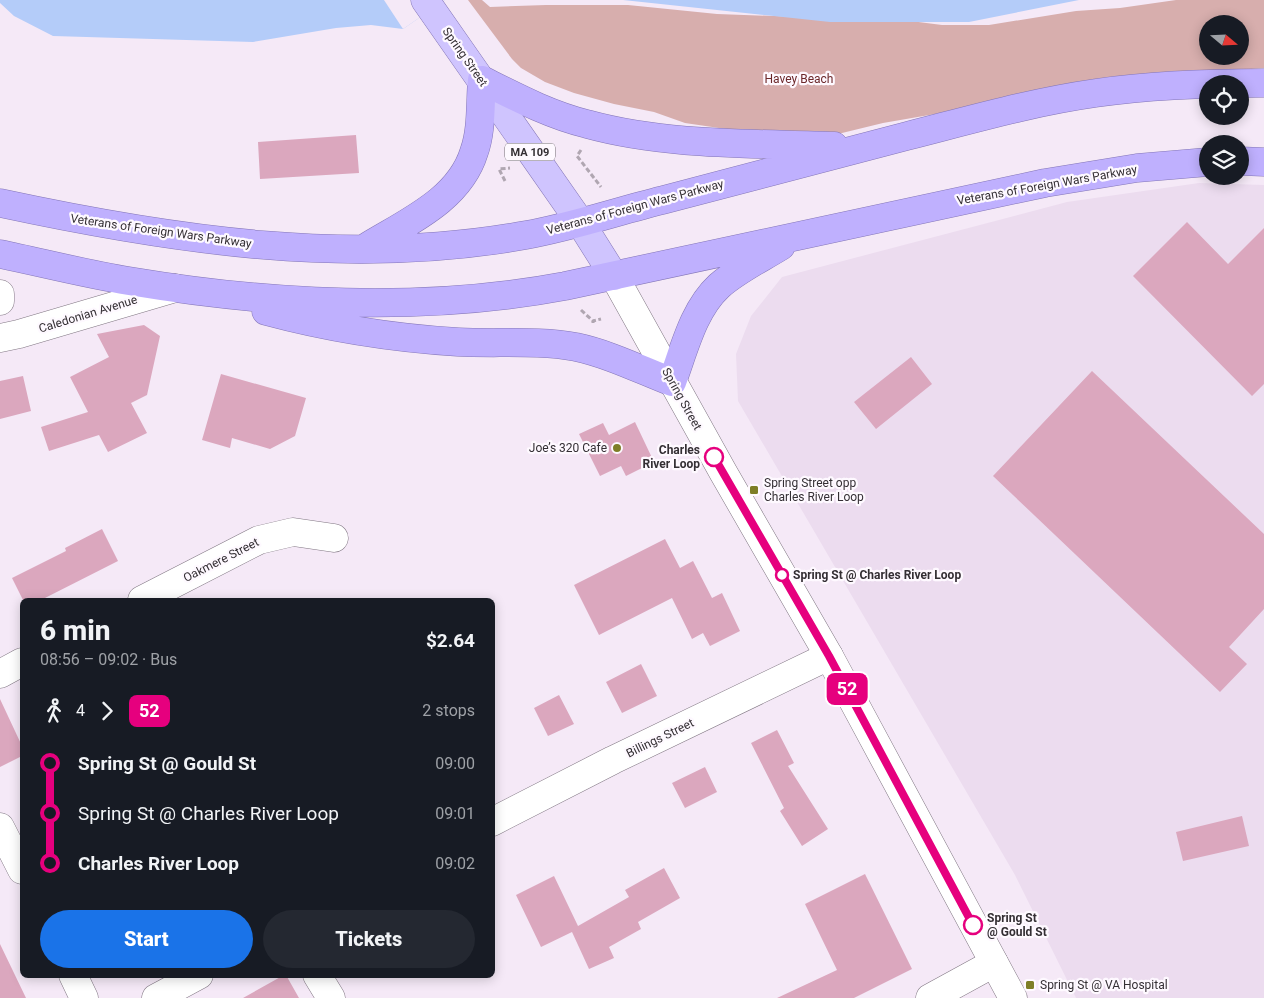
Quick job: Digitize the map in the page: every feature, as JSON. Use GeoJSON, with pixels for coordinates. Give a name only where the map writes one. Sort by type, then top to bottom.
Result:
{"type":"FeatureCollection","features":[{"type":"Feature","properties":{"kind":"highway"},"geometry":{"type":"LineString","coordinates":[[364,249],[434,205],[457,185],[474,153],[479,123],[482,80],[560,116],[640,136],[704,141],[866,147]]}},
{"type":"Feature","properties":{"kind":"highway","name":"Veterans of Foreign Wars Parkway"},"geometry":{"type":"LineString","coordinates":[[0,203],[112,226],[266,246],[364,249],[414,248],[479,242],[535,234],[1012,110],[1096,93],[1192,84],[1264,84]]}},
{"type":"Feature","properties":{"kind":"highway"},"geometry":{"type":"LineString","coordinates":[[1249,161],[1264,162]]}},
{"type":"Feature","properties":{"kind":"highway","name":"Veterans of Foreign Wars Parkway"},"geometry":{"type":"LineString","coordinates":[[0,254],[119,279],[175,288],[278,300],[362,303],[421,302],[514,296],[1090,174],[1199,163]]}},
{"type":"Feature","properties":{"kind":"highway"},"geometry":{"type":"LineString","coordinates":[[175,288],[307,321],[379,334],[455,342],[550,344],[578,348],[614,359],[672,382],[698,314],[712,293],[732,276],[799,235]]}},
{"type":"Feature","properties":{"kind":"main road","name":"Spring Street"},"geometry":{"type":"LineString","coordinates":[[429,5],[580,222],[614,276]]}},
{"type":"Feature","properties":{"kind":"street","name":"Spring Street"},"geometry":{"type":"LineString","coordinates":[[614,276],[672,382],[829,656],[1013,998]]}},
{"type":"Feature","properties":{"kind":"street","name":"Caledonian Avenue"},"geometry":{"type":"LineString","coordinates":[[0,338],[175,288]]}},
{"type":"Feature","properties":{"kind":"street"},"geometry":{"type":"LineString","coordinates":[[0,294],[0,301]]}},
{"type":"Feature","properties":{"kind":"street","name":"Oakmere Street"},"geometry":{"type":"LineString","coordinates":[[146,598],[259,540],[293,532],[334,538]]}},
{"type":"Feature","properties":{"kind":"street","name":"Billings Street"},"geometry":{"type":"LineString","coordinates":[[495,820],[613,760],[829,656]]}},
{"type":"Feature","properties":{"kind":"street"},"geometry":{"type":"LineString","coordinates":[[0,674],[20,663]]}},
{"type":"Feature","properties":{"kind":"street"},"geometry":{"type":"LineString","coordinates":[[0,828],[20,866]]}},
{"type":"Feature","properties":{"kind":"street"},"geometry":{"type":"LineString","coordinates":[[930,998],[994,963]]}},
{"type":"Feature","properties":{"kind":"street"},"geometry":{"type":"LineString","coordinates":[[75,978],[84,998]]}},
{"type":"Feature","properties":{"kind":"street"},"geometry":{"type":"LineString","coordinates":[[156,998],[193,978]]}},
{"type":"Feature","properties":{"kind":"street"},"geometry":{"type":"LineString","coordinates":[[319,978],[331,998]]}},
{"type":"Feature","properties":{"kind":"path"},"geometry":{"type":"LineString","coordinates":[[572,157],[577,156],[582,148]]}},
{"type":"Feature","properties":{"kind":"path"},"geometry":{"type":"LineString","coordinates":[[577,156],[601,187]]}},
{"type":"Feature","properties":{"kind":"path"},"geometry":{"type":"LineString","coordinates":[[506,181],[499,169],[516,167]]}},
{"type":"Feature","properties":{"kind":"shaded area"},"geometry":{"type":"Polygon","coordinates":[[[1199,183],[1199,185],[1264,185],[1264,998],[1076,998],[1015,875],[738,401],[736,354],[751,316],[782,277],[1067,202],[1199,183]]]}},
{"type":"Feature","properties":{"kind":"green space","name":"Havey Beach"},"geometry":{"type":"Polygon","coordinates":[[[468,0],[482,0],[490,7],[628,5],[717,14],[879,17],[942,25],[989,25],[1076,11],[1120,8],[1176,0],[1264,0],[1264,68],[1201,73],[935,114],[883,123],[801,143],[685,123],[654,112],[614,104],[574,93],[545,82],[521,68],[512,59],[468,0]]]}},
{"type":"Feature","properties":{"kind":"water"},"geometry":{"type":"Polygon","coordinates":[[[0,0],[445,0],[403,29],[371,25],[336,28],[253,42],[53,36],[14,16],[0,3],[0,0]]]}},
{"type":"Feature","properties":{"kind":"water"},"geometry":{"type":"Polygon","coordinates":[[[623,0],[1079,0],[969,22],[830,22],[623,0]]]}},
{"type":"Feature","properties":{"kind":"pier"},"geometry":{"type":"Polygon","coordinates":[[[384,0],[445,0],[403,29],[384,0]]]}},
{"type":"Feature","properties":{"kind":"building"},"geometry":{"type":"Polygon","coordinates":[[[356,135],[359,173],[260,179],[258,142],[356,135]]]}},
{"type":"Feature","properties":{"kind":"building"},"geometry":{"type":"Polygon","coordinates":[[[1187,222],[1228,264],[1264,228],[1264,384],[1252,396],[1133,276],[1187,222]]]}},
{"type":"Feature","properties":{"kind":"building"},"geometry":{"type":"Polygon","coordinates":[[[144,325],[160,336],[147,395],[131,403],[147,433],[108,452],[99,435],[49,451],[41,427],[88,412],[70,377],[109,357],[97,334],[144,325]]]}},
{"type":"Feature","properties":{"kind":"building"},"geometry":{"type":"Polygon","coordinates":[[[911,357],[932,384],[876,429],[854,402],[911,357]]]}},
{"type":"Feature","properties":{"kind":"building"},"geometry":{"type":"Polygon","coordinates":[[[1092,371],[1264,534],[1264,609],[1229,647],[1247,664],[1220,692],[993,476],[1092,371]]]}},
{"type":"Feature","properties":{"kind":"building"},"geometry":{"type":"Polygon","coordinates":[[[221,374],[306,398],[295,436],[270,449],[232,438],[230,448],[202,440],[221,374]]]}},
{"type":"Feature","properties":{"kind":"building"},"geometry":{"type":"Polygon","coordinates":[[[23,376],[31,411],[0,419],[0,381],[23,376]]]}},
{"type":"Feature","properties":{"kind":"building","name":"Joe’s 320 Cafe"},"geometry":{"type":"Polygon","coordinates":[[[635,422],[654,462],[626,476],[621,466],[600,476],[579,434],[603,423],[609,435],[635,422]]]}},
{"type":"Feature","properties":{"kind":"building"},"geometry":{"type":"Polygon","coordinates":[[[102,529],[118,561],[45,598],[22,598],[12,578],[66,551],[65,548],[102,529]]]}},
{"type":"Feature","properties":{"kind":"building"},"geometry":{"type":"Polygon","coordinates":[[[665,539],[680,568],[693,561],[712,598],[722,593],[740,631],[710,646],[703,633],[692,639],[672,598],[599,635],[574,585],[665,539]]]}},
{"type":"Feature","properties":{"kind":"building"},"geometry":{"type":"Polygon","coordinates":[[[641,664],[657,696],[622,713],[606,682],[641,664]]]}},
{"type":"Feature","properties":{"kind":"building"},"geometry":{"type":"Polygon","coordinates":[[[559,695],[574,724],[548,736],[534,708],[559,695]]]}},
{"type":"Feature","properties":{"kind":"building"},"geometry":{"type":"Polygon","coordinates":[[[0,699],[20,742],[20,757],[0,767],[0,699]]]}},
{"type":"Feature","properties":{"kind":"building"},"geometry":{"type":"Polygon","coordinates":[[[777,730],[794,763],[788,766],[828,829],[802,846],[780,811],[784,808],[751,743],[777,730]]]}},
{"type":"Feature","properties":{"kind":"building"},"geometry":{"type":"Polygon","coordinates":[[[705,767],[717,792],[685,808],[672,783],[705,767]]]}},
{"type":"Feature","properties":{"kind":"building"},"geometry":{"type":"Polygon","coordinates":[[[1242,816],[1249,846],[1183,861],[1176,832],[1242,816]]]}},
{"type":"Feature","properties":{"kind":"building"},"geometry":{"type":"Polygon","coordinates":[[[664,868],[680,898],[638,922],[641,929],[609,947],[614,958],[589,969],[572,932],[541,947],[516,895],[554,876],[578,926],[629,897],[625,890],[664,868]]]}},
{"type":"Feature","properties":{"kind":"building"},"geometry":{"type":"Polygon","coordinates":[[[865,874],[912,969],[854,998],[777,998],[837,970],[805,904],[865,874]]]}},
{"type":"Feature","properties":{"kind":"building"},"geometry":{"type":"Polygon","coordinates":[[[0,944],[26,998],[0,998],[0,944]]]}},
{"type":"Feature","properties":{"kind":"building"},"geometry":{"type":"Polygon","coordinates":[[[279,978],[288,978],[299,998],[243,998],[279,978]]]}},
{"type":"Feature","properties":{"kind":"bus line","name":"52"},"geometry":{"type":"LineString","coordinates":[[714,457],[829,656],[973,925]]}},
{"type":"Feature","properties":{"kind":"place","name":"Joe’s 320 Cafe"},"geometry":{"type":"Point","coordinates":[617,448]}},
{"type":"Feature","properties":{"kind":"place","name":"Charles River Loop"},"geometry":{"type":"Point","coordinates":[714,457]}},
{"type":"Feature","properties":{"kind":"place","name":"Spring Street opp Charles River Loop"},"geometry":{"type":"Point","coordinates":[754,490]}},
{"type":"Feature","properties":{"kind":"place","name":"Spring St @ Charles River Loop"},"geometry":{"type":"Point","coordinates":[782,575]}},
{"type":"Feature","properties":{"kind":"place","name":"Spring St @ Gould St"},"geometry":{"type":"Point","coordinates":[973,925]}},
{"type":"Feature","properties":{"kind":"place","name":"Spring St @ VA Hospital"},"geometry":{"type":"Point","coordinates":[1030,985]}}]}
